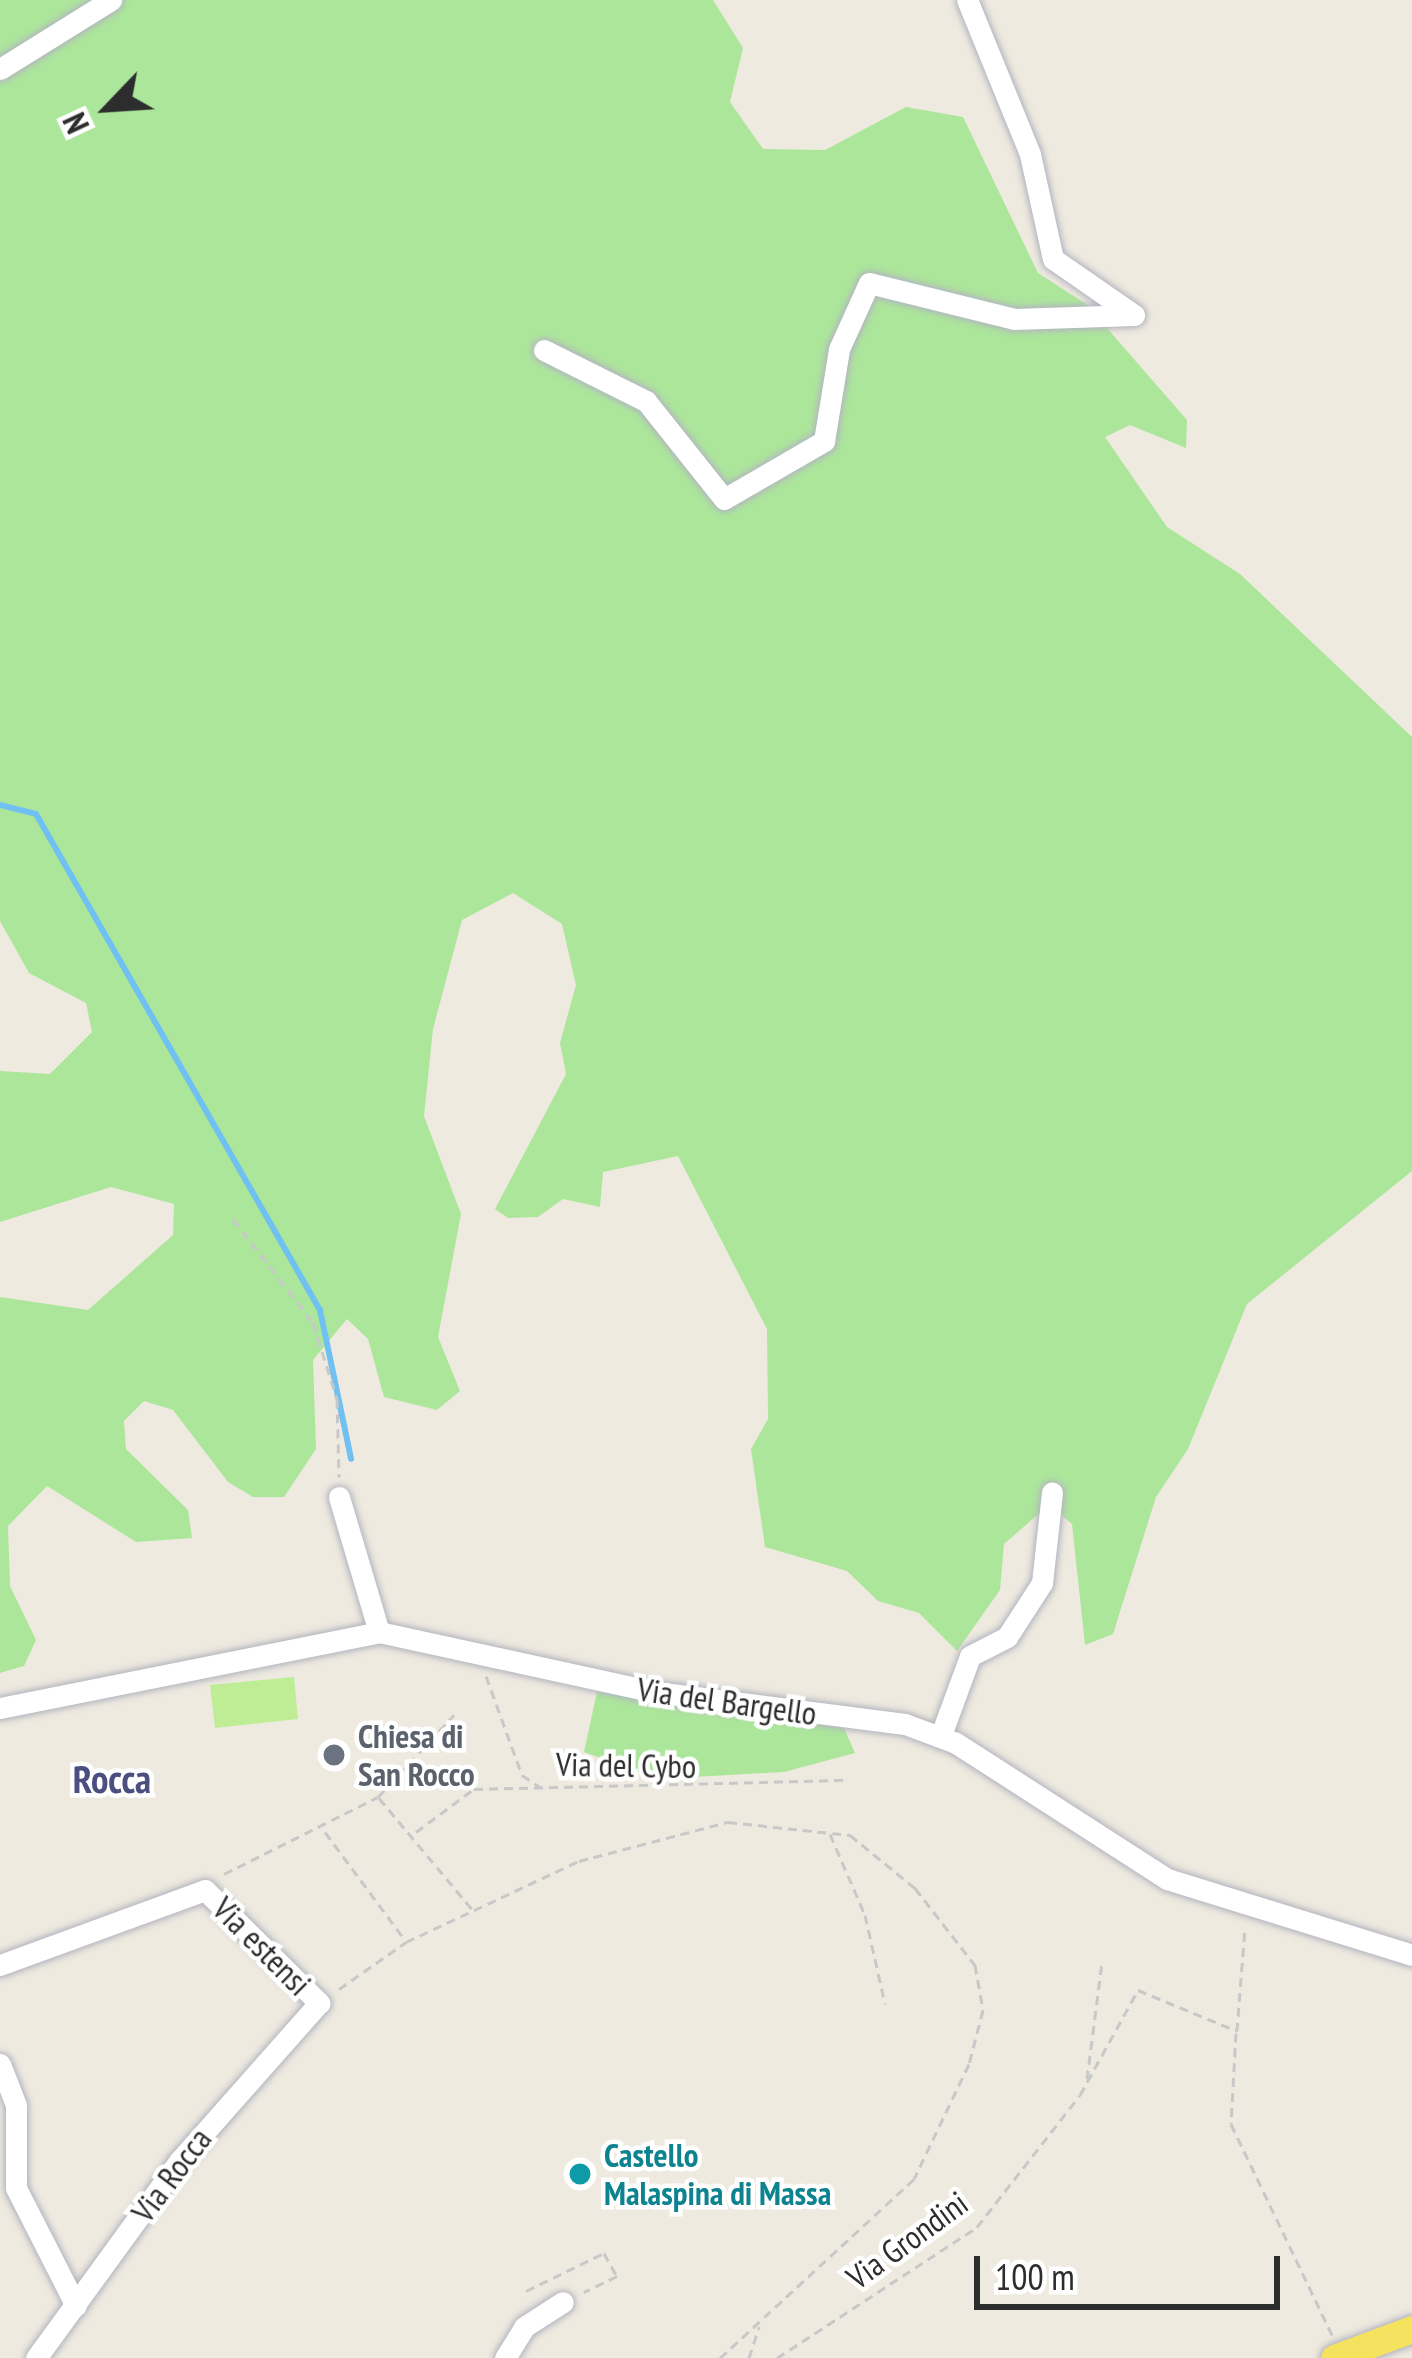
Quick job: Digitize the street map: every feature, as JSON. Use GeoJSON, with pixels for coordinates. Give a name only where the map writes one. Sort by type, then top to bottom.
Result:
{"type":"FeatureCollection","features":[{"type":"Feature","properties":{"kind":"main road"},"geometry":{"type":"LineString","coordinates":[[1346,2355],[1412,2329]]}},
{"type":"Feature","properties":{"kind":"street"},"geometry":{"type":"LineString","coordinates":[[0,69],[111,0]]}},
{"type":"Feature","properties":{"kind":"street"},"geometry":{"type":"LineString","coordinates":[[544,350],[646,401],[724,500],[824,441],[839,349],[869,283],[1014,319],[1134,315],[1053,259],[1030,154],[967,0]]}},
{"type":"Feature","properties":{"kind":"street"},"geometry":{"type":"LineString","coordinates":[[941,1735],[970,1656],[1007,1637],[1042,1583],[1052,1493]]}},
{"type":"Feature","properties":{"kind":"street"},"geometry":{"type":"LineString","coordinates":[[339,1497],[379,1632]]}},
{"type":"Feature","properties":{"kind":"street","name":"Via del Bargello"},"geometry":{"type":"LineString","coordinates":[[0,1708],[379,1632],[475,1660],[941,1735],[1096,1840],[1250,1908],[1412,1955]]}},
{"type":"Feature","properties":{"kind":"street"},"geometry":{"type":"LineString","coordinates":[[0,1965],[206,1890]]}},
{"type":"Feature","properties":{"kind":"street","name":"Via estensi"},"geometry":{"type":"LineString","coordinates":[[206,1890],[319,2003]]}},
{"type":"Feature","properties":{"kind":"street","name":"Via Rocca"},"geometry":{"type":"LineString","coordinates":[[36,2358],[180,2160],[319,2003]]}},
{"type":"Feature","properties":{"kind":"street"},"geometry":{"type":"LineString","coordinates":[[0,2064],[16,2104],[16,2188],[76,2306]]}},
{"type":"Feature","properties":{"kind":"street"},"geometry":{"type":"LineString","coordinates":[[505,2358],[524,2326],[563,2302]]}},
{"type":"Feature","properties":{"kind":"path"},"geometry":{"type":"LineString","coordinates":[[233,1219],[313,1323],[337,1399],[339,1497]]}},
{"type":"Feature","properties":{"kind":"path"},"geometry":{"type":"LineString","coordinates":[[475,1660],[522,1775],[540,1787]]}},
{"type":"Feature","properties":{"kind":"path"},"geometry":{"type":"LineString","coordinates":[[206,1890],[378,1797],[454,1715]]}},
{"type":"Feature","properties":{"kind":"path","name":"Via del Cybo"},"geometry":{"type":"LineString","coordinates":[[416,1832],[475,1789],[849,1780]]}},
{"type":"Feature","properties":{"kind":"path"},"geometry":{"type":"LineString","coordinates":[[378,1797],[416,1832],[475,1913]]}},
{"type":"Feature","properties":{"kind":"path"},"geometry":{"type":"LineString","coordinates":[[319,2003],[406,1942],[579,1861],[728,1822],[829,1833],[880,1857],[969,1947],[983,2010],[914,2179],[720,2358]]}},
{"type":"Feature","properties":{"kind":"path"},"geometry":{"type":"LineString","coordinates":[[323,1830],[406,1942]]}},
{"type":"Feature","properties":{"kind":"path"},"geometry":{"type":"LineString","coordinates":[[829,1833],[865,1915],[885,2004]]}},
{"type":"Feature","properties":{"kind":"path"},"geometry":{"type":"LineString","coordinates":[[1250,1908],[1233,1964],[1237,2031],[1232,2124],[1333,2338],[1348,2335],[1346,2355]]}},
{"type":"Feature","properties":{"kind":"path","name":"Via Grondini"},"geometry":{"type":"LineString","coordinates":[[1087,2081],[1102,1962]]}},
{"type":"Feature","properties":{"kind":"path","name":"Via Grondini"},"geometry":{"type":"LineString","coordinates":[[777,2358],[977,2227],[1087,2081],[1138,1990],[1237,2031]]}},
{"type":"Feature","properties":{"kind":"path"},"geometry":{"type":"LineString","coordinates":[[526,2291],[604,2253],[616,2276],[563,2302]]}},
{"type":"Feature","properties":{"kind":"path"},"geometry":{"type":"LineString","coordinates":[[749,2358],[760,2325]]}},
{"type":"Feature","properties":{"kind":"green space"},"geometry":{"type":"Polygon","coordinates":[[[0,0],[713,0],[743,48],[730,102],[763,149],[825,150],[906,107],[963,117],[1038,273],[1086,304],[1187,420],[1186,448],[1130,425],[1105,437],[1167,527],[1240,574],[1412,737],[1412,1171],[1247,1304],[1188,1449],[1156,1497],[1113,1634],[1085,1645],[1072,1524],[1049,1505],[1004,1544],[1000,1590],[957,1651],[919,1613],[878,1601],[847,1571],[765,1547],[751,1449],[768,1419],[767,1329],[678,1156],[603,1172],[600,1207],[563,1199],[538,1217],[508,1218],[495,1209],[566,1074],[560,1043],[576,985],[562,924],[513,893],[462,920],[433,1029],[424,1116],[461,1214],[438,1337],[460,1391],[437,1410],[384,1397],[368,1339],[347,1319],[313,1360],[316,1449],[284,1497],[253,1497],[228,1482],[173,1410],[144,1401],[124,1421],[126,1449],[188,1510],[192,1538],[136,1542],[47,1486],[8,1526],[10,1586],[36,1640],[24,1666],[0,1673],[0,1297],[88,1310],[173,1235],[174,1204],[111,1187],[0,1222],[0,1071],[50,1074],[92,1032],[86,1003],[29,973],[0,921],[0,0]]]}},
{"type":"Feature","properties":{"kind":"green space"},"geometry":{"type":"Polygon","coordinates":[[[294,1677],[298,1719],[215,1728],[210,1685],[294,1677]]]}},
{"type":"Feature","properties":{"kind":"green space"},"geometry":{"type":"Polygon","coordinates":[[[597,1692],[844,1728],[855,1753],[784,1772],[657,1779],[584,1752],[597,1692]]]}},
{"type":"Feature","properties":{"kind":"waterway"},"geometry":{"type":"LineString","coordinates":[[0,805],[36,814],[320,1310],[351,1459]]}},
{"type":"Feature","properties":{"kind":"place","name":"Chiesa di San Rocco"},"geometry":{"type":"Point","coordinates":[334,1755]}},
{"type":"Feature","properties":{"kind":"place","name":"Castello Malaspina di Massa"},"geometry":{"type":"Point","coordinates":[580,2174]}},
{"type":"Feature","properties":{"kind":"district","name":"Rocca"},"geometry":{"type":"Point","coordinates":[112,1779]}}]}
